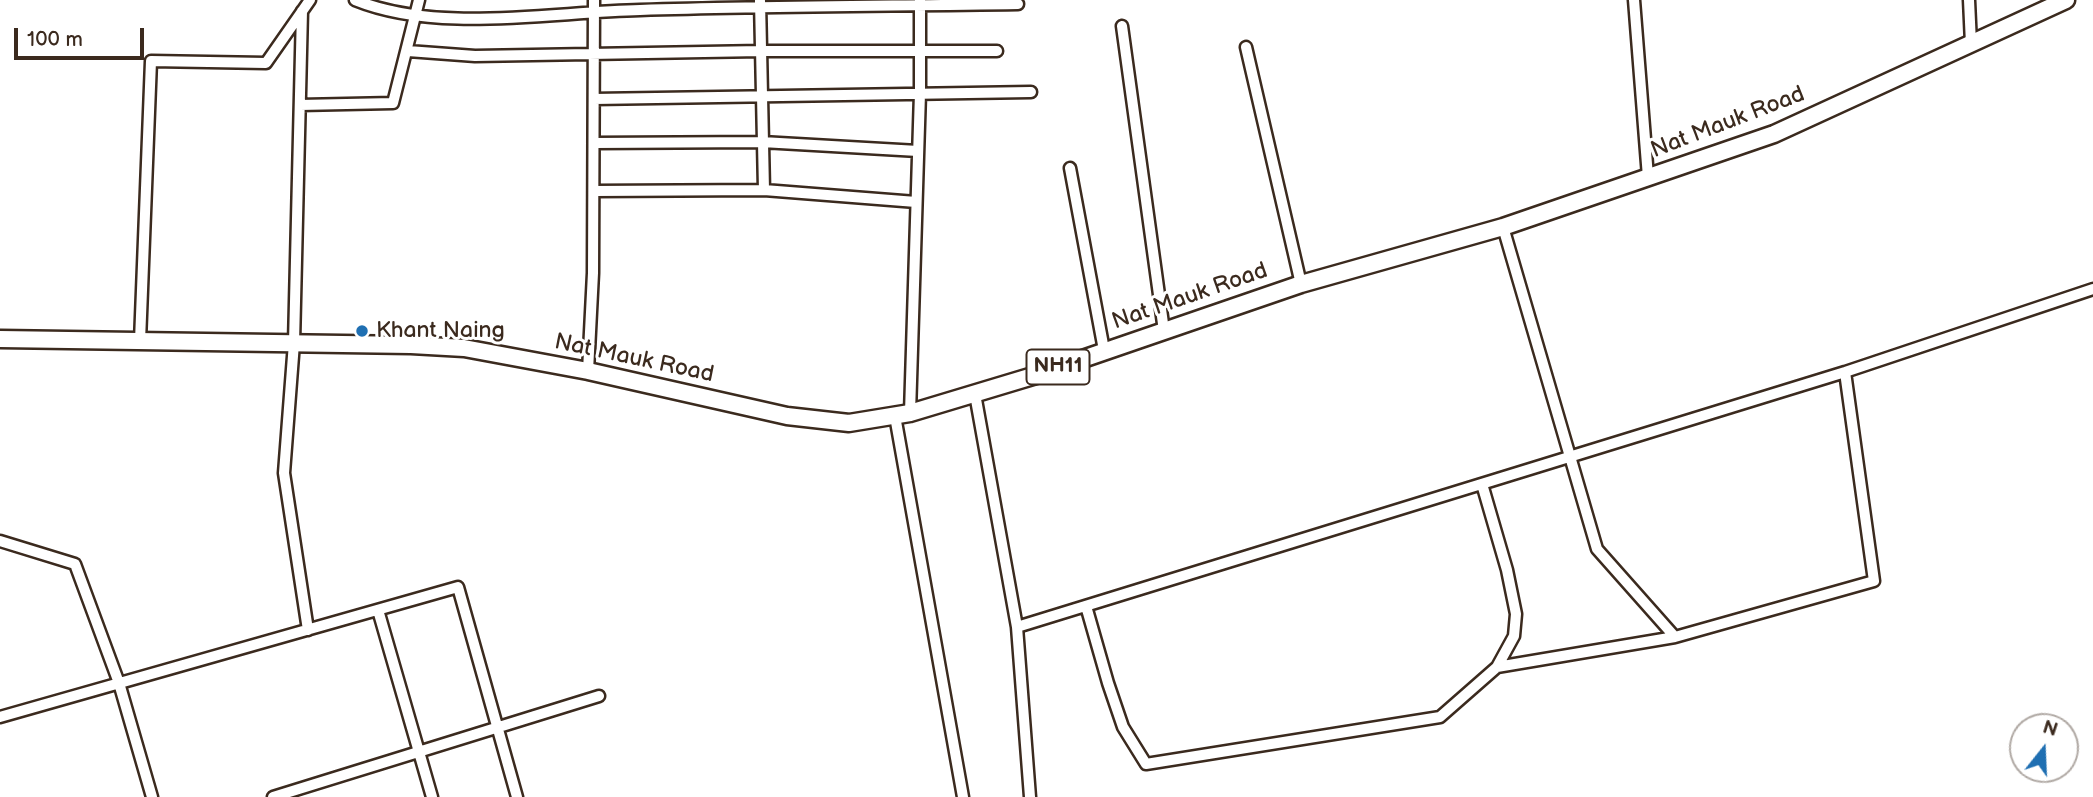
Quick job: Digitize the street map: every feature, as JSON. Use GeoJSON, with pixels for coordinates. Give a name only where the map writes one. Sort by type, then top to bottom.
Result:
{"type":"FeatureCollection","features":[{"type":"Feature","properties":{"kind":"highway","name":"Nat Mauk Road"},"geometry":{"type":"LineString","coordinates":[[0,339],[464,348],[588,371],[787,416],[849,423],[903,414],[1033,376],[1301,284],[1503,227],[1774,134],[2066,0]]}},
{"type":"Feature","properties":{"kind":"street"},"geometry":{"type":"LineString","coordinates":[[140,341],[151,61],[266,63],[310,0]]}},
{"type":"Feature","properties":{"kind":"street"},"geometry":{"type":"LineString","coordinates":[[355,0],[371,7],[416,16],[477,19],[594,6],[760,3],[1017,4]]}},
{"type":"Feature","properties":{"kind":"street"},"geometry":{"type":"LineString","coordinates":[[300,105],[393,103],[419,0]]}},
{"type":"Feature","properties":{"kind":"street"},"geometry":{"type":"LineString","coordinates":[[1634,0],[1648,177]]}},
{"type":"Feature","properties":{"kind":"street"},"geometry":{"type":"LineString","coordinates":[[1969,0],[1971,44]]}},
{"type":"Feature","properties":{"kind":"street"},"geometry":{"type":"LineString","coordinates":[[760,3],[764,190]]}},
{"type":"Feature","properties":{"kind":"street"},"geometry":{"type":"LineString","coordinates":[[920,3],[916,202],[903,414],[963,797]]}},
{"type":"Feature","properties":{"kind":"street"},"geometry":{"type":"LineString","coordinates":[[588,371],[593,273],[594,6]]}},
{"type":"Feature","properties":{"kind":"street"},"geometry":{"type":"LineString","coordinates":[[302,11],[294,344],[284,473],[308,630]]}},
{"type":"Feature","properties":{"kind":"street"},"geometry":{"type":"LineString","coordinates":[[1122,26],[1164,331]]}},
{"type":"Feature","properties":{"kind":"street"},"geometry":{"type":"LineString","coordinates":[[1245,47],[1301,284]]}},
{"type":"Feature","properties":{"kind":"street"},"geometry":{"type":"LineString","coordinates":[[408,51],[475,57],[761,51],[997,51]]}},
{"type":"Feature","properties":{"kind":"street"},"geometry":{"type":"LineString","coordinates":[[594,99],[1031,92]]}},
{"type":"Feature","properties":{"kind":"street"},"geometry":{"type":"LineString","coordinates":[[594,144],[762,142],[918,151]]}},
{"type":"Feature","properties":{"kind":"street"},"geometry":{"type":"LineString","coordinates":[[1070,168],[1104,350]]}},
{"type":"Feature","properties":{"kind":"street"},"geometry":{"type":"LineString","coordinates":[[594,191],[764,190],[916,202]]}},
{"type":"Feature","properties":{"kind":"street"},"geometry":{"type":"LineString","coordinates":[[1503,227],[1597,549],[1675,637]]}},
{"type":"Feature","properties":{"kind":"street"},"geometry":{"type":"LineString","coordinates":[[1017,627],[1845,372],[2093,289]]}},
{"type":"Feature","properties":{"kind":"street"},"geometry":{"type":"LineString","coordinates":[[1497,667],[1675,637],[1874,581],[1845,372]]}},
{"type":"Feature","properties":{"kind":"street"},"geometry":{"type":"LineString","coordinates":[[975,394],[1017,627],[1030,797]]}},
{"type":"Feature","properties":{"kind":"street"},"geometry":{"type":"LineString","coordinates":[[1086,606],[1123,727],[1146,764],[1440,717],[1497,667],[1514,636],[1516,614],[1507,570],[1482,484]]}},
{"type":"Feature","properties":{"kind":"street"},"geometry":{"type":"LineString","coordinates":[[0,541],[75,564],[119,683],[152,797]]}},
{"type":"Feature","properties":{"kind":"street"},"geometry":{"type":"LineString","coordinates":[[0,717],[458,587],[517,797]]}},
{"type":"Feature","properties":{"kind":"street"},"geometry":{"type":"LineString","coordinates":[[378,610],[432,797]]}},
{"type":"Feature","properties":{"kind":"street"},"geometry":{"type":"LineString","coordinates":[[273,797],[599,696]]}},
{"type":"Feature","properties":{"kind":"place","name":"Khant Naing"},"geometry":{"type":"Point","coordinates":[362,331]}}]}
